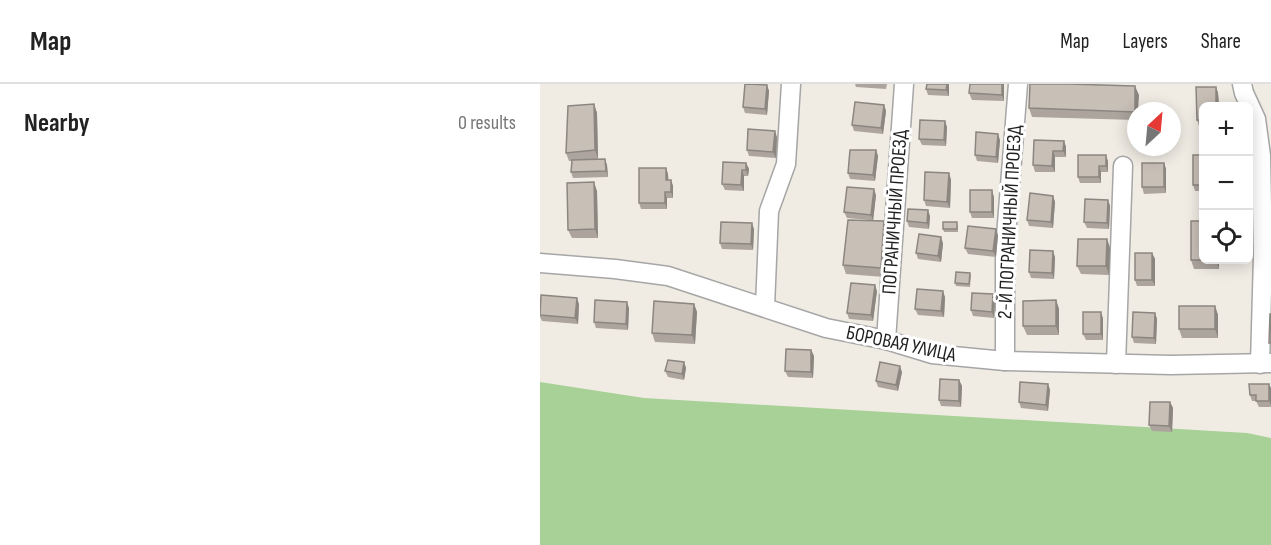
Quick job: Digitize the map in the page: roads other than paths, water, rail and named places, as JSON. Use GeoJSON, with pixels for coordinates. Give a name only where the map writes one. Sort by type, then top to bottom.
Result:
{"type":"FeatureCollection","features":[{"type":"Feature","properties":{"kind":"street"},"geometry":{"type":"LineString","coordinates":[[765,307],[769,210],[786,164],[791,84]]}},
{"type":"Feature","properties":{"kind":"street","name":"ПОГРАНИЧНЫЙ ПРОЕЗД"},"geometry":{"type":"LineString","coordinates":[[886,340],[904,84]]}},
{"type":"Feature","properties":{"kind":"street","name":"2-Й ПОГРАНИЧНЫЙ ПРОЕЗД"},"geometry":{"type":"LineString","coordinates":[[1005,361],[1005,249],[1018,84]]}},
{"type":"Feature","properties":{"kind":"street"},"geometry":{"type":"LineString","coordinates":[[1242,84],[1256,119],[1262,156],[1266,364]]}},
{"type":"Feature","properties":{"kind":"street"},"geometry":{"type":"LineString","coordinates":[[1116,364],[1123,166]]}},
{"type":"Feature","properties":{"kind":"street","name":"БОРОВАЯ УЛИЦА"},"geometry":{"type":"LineString","coordinates":[[540,263],[669,276],[826,328],[886,340],[932,354],[1005,361],[1172,365],[1266,364]]}}]}
